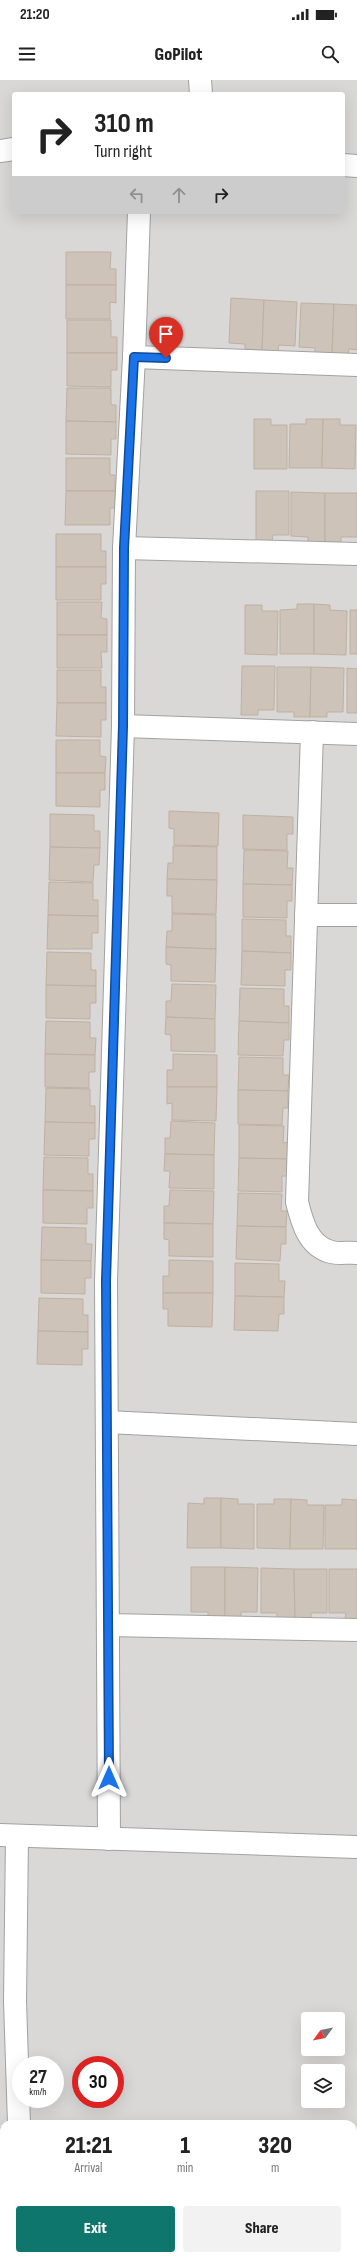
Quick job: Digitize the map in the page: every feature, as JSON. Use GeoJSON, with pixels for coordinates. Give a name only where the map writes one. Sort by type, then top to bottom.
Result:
{"type":"FeatureCollection","features":[{"type":"Feature","properties":{"kind":"street"},"geometry":{"type":"LineString","coordinates":[[200,80],[201,92]]}},
{"type":"Feature","properties":{"kind":"street"},"geometry":{"type":"LineString","coordinates":[[0,151],[12,149]]}},
{"type":"Feature","properties":{"kind":"street"},"geometry":{"type":"LineString","coordinates":[[345,165],[357,166]]}},
{"type":"Feature","properties":{"kind":"street"},"geometry":{"type":"LineString","coordinates":[[109,1839],[106,1281],[123,726],[124,548],[134,357],[138,214]]}},
{"type":"Feature","properties":{"kind":"street"},"geometry":{"type":"LineString","coordinates":[[134,357],[357,365]]}},
{"type":"Feature","properties":{"kind":"street"},"geometry":{"type":"LineString","coordinates":[[124,548],[357,554]]}},
{"type":"Feature","properties":{"kind":"street"},"geometry":{"type":"LineString","coordinates":[[123,726],[357,734]]}},
{"type":"Feature","properties":{"kind":"street"},"geometry":{"type":"LineString","coordinates":[[312,732],[297,1202],[304,1230],[316,1244],[331,1252],[357,1253]]}},
{"type":"Feature","properties":{"kind":"street"},"geometry":{"type":"LineString","coordinates":[[306,915],[357,915]]}},
{"type":"Feature","properties":{"kind":"street"},"geometry":{"type":"LineString","coordinates":[[107,1422],[357,1434]]}},
{"type":"Feature","properties":{"kind":"street"},"geometry":{"type":"LineString","coordinates":[[108,1625],[357,1630]]}},
{"type":"Feature","properties":{"kind":"street"},"geometry":{"type":"LineString","coordinates":[[19,2120],[8,1836],[357,1847]]}},
{"type":"Feature","properties":{"kind":"shaded area"},"geometry":{"type":"Polygon","coordinates":[[[0,80],[357,80],[357,2120],[0,2120],[0,80]]]}},
{"type":"Feature","properties":{"kind":"building"},"geometry":{"type":"Polygon","coordinates":[[[66,252],[111,252],[110,269],[116,269],[116,285],[66,285],[66,252]]]}},
{"type":"Feature","properties":{"kind":"building"},"geometry":{"type":"Polygon","coordinates":[[[66,285],[116,285],[116,303],[110,302],[110,319],[66,319],[66,285]]]}},
{"type":"Feature","properties":{"kind":"building"},"geometry":{"type":"Polygon","coordinates":[[[231,298],[264,300],[262,350],[245,349],[245,344],[229,343],[231,298]]]}},
{"type":"Feature","properties":{"kind":"building"},"geometry":{"type":"Polygon","coordinates":[[[264,300],[297,302],[295,346],[279,345],[278,351],[262,350],[264,300]]]}},
{"type":"Feature","properties":{"kind":"building"},"geometry":{"type":"Polygon","coordinates":[[[301,303],[334,304],[332,354],[315,353],[315,348],[299,347],[301,303]]]}},
{"type":"Feature","properties":{"kind":"building"},"geometry":{"type":"Polygon","coordinates":[[[334,304],[357,305],[357,350],[349,349],[348,355],[332,354],[334,304]]]}},
{"type":"Feature","properties":{"kind":"building"},"geometry":{"type":"Polygon","coordinates":[[[67,320],[111,320],[111,337],[117,337],[117,353],[67,353],[67,320]]]}},
{"type":"Feature","properties":{"kind":"building"},"geometry":{"type":"Polygon","coordinates":[[[67,353],[117,353],[117,370],[111,370],[111,387],[67,386],[67,353]]]}},
{"type":"Feature","properties":{"kind":"building"},"geometry":{"type":"Polygon","coordinates":[[[67,388],[111,388],[111,405],[116,405],[116,422],[66,421],[67,388]]]}},
{"type":"Feature","properties":{"kind":"building"},"geometry":{"type":"Polygon","coordinates":[[[254,419],[271,419],[271,425],[287,425],[287,469],[254,469],[254,419]]]}},
{"type":"Feature","properties":{"kind":"building"},"geometry":{"type":"Polygon","coordinates":[[[306,419],[323,419],[322,468],[289,468],[290,424],[306,424],[306,419]]]}},
{"type":"Feature","properties":{"kind":"building"},"geometry":{"type":"Polygon","coordinates":[[[323,419],[340,419],[340,425],[356,425],[355,469],[322,468],[323,419]]]}},
{"type":"Feature","properties":{"kind":"building"},"geometry":{"type":"Polygon","coordinates":[[[66,421],[116,422],[116,439],[111,439],[111,455],[66,454],[66,421]]]}},
{"type":"Feature","properties":{"kind":"building"},"geometry":{"type":"Polygon","coordinates":[[[66,458],[110,458],[110,475],[115,475],[115,491],[66,491],[66,458]]]}},
{"type":"Feature","properties":{"kind":"building"},"geometry":{"type":"Polygon","coordinates":[[[66,491],[115,491],[115,508],[110,508],[110,525],[65,525],[66,491]]]}},
{"type":"Feature","properties":{"kind":"building"},"geometry":{"type":"Polygon","coordinates":[[[256,491],[289,491],[289,535],[273,535],[272,541],[256,541],[256,491]]]}},
{"type":"Feature","properties":{"kind":"building"},"geometry":{"type":"Polygon","coordinates":[[[291,492],[325,493],[325,543],[308,542],[308,537],[291,536],[291,492]]]}},
{"type":"Feature","properties":{"kind":"building"},"geometry":{"type":"Polygon","coordinates":[[[325,493],[357,493],[357,537],[341,537],[341,542],[325,543],[325,493]]]}},
{"type":"Feature","properties":{"kind":"building"},"geometry":{"type":"Polygon","coordinates":[[[56,534],[101,534],[101,551],[106,551],[106,567],[56,567],[56,534]]]}},
{"type":"Feature","properties":{"kind":"building"},"geometry":{"type":"Polygon","coordinates":[[[56,567],[106,567],[106,584],[101,584],[101,600],[56,600],[56,567]]]}},
{"type":"Feature","properties":{"kind":"building"},"geometry":{"type":"Polygon","coordinates":[[[57,602],[102,602],[101,618],[107,619],[107,635],[57,635],[57,602]]]}},
{"type":"Feature","properties":{"kind":"building"},"geometry":{"type":"Polygon","coordinates":[[[297,604],[314,604],[314,654],[280,654],[280,610],[297,609],[297,604]]]}},
{"type":"Feature","properties":{"kind":"building"},"geometry":{"type":"Polygon","coordinates":[[[314,604],[330,605],[330,610],[347,611],[346,655],[314,654],[314,604]]]}},
{"type":"Feature","properties":{"kind":"building"},"geometry":{"type":"Polygon","coordinates":[[[245,605],[262,605],[262,611],[278,611],[277,655],[245,654],[245,605]]]}},
{"type":"Feature","properties":{"kind":"building"},"geometry":{"type":"Polygon","coordinates":[[[350,610],[357,610],[357,654],[350,654],[350,610]]]}},
{"type":"Feature","properties":{"kind":"building"},"geometry":{"type":"Polygon","coordinates":[[[57,635],[107,635],[107,652],[101,652],[102,668],[57,668],[57,635]]]}},
{"type":"Feature","properties":{"kind":"building"},"geometry":{"type":"Polygon","coordinates":[[[242,666],[275,666],[274,710],[258,710],[258,715],[241,715],[242,666]]]}},
{"type":"Feature","properties":{"kind":"building"},"geometry":{"type":"Polygon","coordinates":[[[277,667],[311,667],[310,717],[294,717],[294,712],[277,712],[277,667]]]}},
{"type":"Feature","properties":{"kind":"building"},"geometry":{"type":"Polygon","coordinates":[[[311,667],[344,668],[343,712],[327,712],[327,717],[310,717],[311,667]]]}},
{"type":"Feature","properties":{"kind":"building"},"geometry":{"type":"Polygon","coordinates":[[[347,668],[357,669],[357,713],[347,713],[347,668]]]}},
{"type":"Feature","properties":{"kind":"building"},"geometry":{"type":"Polygon","coordinates":[[[57,670],[101,670],[101,687],[106,687],[106,703],[57,703],[57,670]]]}},
{"type":"Feature","properties":{"kind":"building"},"geometry":{"type":"Polygon","coordinates":[[[57,703],[106,703],[106,720],[101,720],[101,737],[56,736],[57,703]]]}},
{"type":"Feature","properties":{"kind":"building"},"geometry":{"type":"Polygon","coordinates":[[[56,740],[100,740],[100,756],[106,757],[105,773],[56,773],[56,740]]]}},
{"type":"Feature","properties":{"kind":"building"},"geometry":{"type":"Polygon","coordinates":[[[56,773],[105,773],[105,790],[100,790],[100,807],[56,806],[56,773]]]}},
{"type":"Feature","properties":{"kind":"building"},"geometry":{"type":"Polygon","coordinates":[[[169,811],[219,813],[218,846],[174,845],[174,829],[169,828],[169,811]]]}},
{"type":"Feature","properties":{"kind":"building"},"geometry":{"type":"Polygon","coordinates":[[[50,814],[94,815],[94,831],[100,831],[100,848],[50,847],[50,814]]]}},
{"type":"Feature","properties":{"kind":"building"},"geometry":{"type":"Polygon","coordinates":[[[243,815],[293,817],[293,834],[287,834],[287,850],[243,849],[243,815]]]}},
{"type":"Feature","properties":{"kind":"building"},"geometry":{"type":"Polygon","coordinates":[[[173,846],[217,847],[217,880],[167,879],[168,863],[173,863],[173,846]]]}},
{"type":"Feature","properties":{"kind":"building"},"geometry":{"type":"Polygon","coordinates":[[[50,847],[100,848],[99,865],[94,865],[93,882],[49,880],[50,847]]]}},
{"type":"Feature","properties":{"kind":"building"},"geometry":{"type":"Polygon","coordinates":[[[244,850],[288,851],[287,868],[293,868],[292,885],[243,884],[244,850]]]}},
{"type":"Feature","properties":{"kind":"building"},"geometry":{"type":"Polygon","coordinates":[[[167,879],[217,880],[216,914],[172,913],[172,896],[167,896],[167,879]]]}},
{"type":"Feature","properties":{"kind":"building"},"geometry":{"type":"Polygon","coordinates":[[[49,882],[93,883],[93,900],[98,900],[98,916],[48,915],[49,882]]]}},
{"type":"Feature","properties":{"kind":"building"},"geometry":{"type":"Polygon","coordinates":[[[243,884],[292,885],[292,901],[287,901],[287,918],[243,917],[243,884]]]}},
{"type":"Feature","properties":{"kind":"building"},"geometry":{"type":"Polygon","coordinates":[[[172,914],[216,915],[216,949],[166,947],[167,931],[172,931],[172,914]]]}},
{"type":"Feature","properties":{"kind":"building"},"geometry":{"type":"Polygon","coordinates":[[[48,915],[98,916],[98,933],[92,933],[92,949],[47,949],[48,915]]]}},
{"type":"Feature","properties":{"kind":"building"},"geometry":{"type":"Polygon","coordinates":[[[242,919],[286,920],[286,936],[291,936],[291,953],[242,951],[242,919]]]}},
{"type":"Feature","properties":{"kind":"building"},"geometry":{"type":"Polygon","coordinates":[[[166,947],[216,949],[215,982],[171,981],[171,965],[166,964],[166,947]]]}},
{"type":"Feature","properties":{"kind":"building"},"geometry":{"type":"Polygon","coordinates":[[[242,951],[291,953],[291,970],[285,970],[285,986],[241,985],[242,951]]]}},
{"type":"Feature","properties":{"kind":"building"},"geometry":{"type":"Polygon","coordinates":[[[47,952],[91,953],[91,970],[96,970],[96,986],[46,985],[47,952]]]}},
{"type":"Feature","properties":{"kind":"building"},"geometry":{"type":"Polygon","coordinates":[[[172,984],[216,985],[215,1019],[166,1017],[166,1001],[171,1001],[172,984]]]}},
{"type":"Feature","properties":{"kind":"building"},"geometry":{"type":"Polygon","coordinates":[[[46,985],[96,986],[96,1003],[90,1003],[90,1019],[46,1018],[46,985]]]}},
{"type":"Feature","properties":{"kind":"building"},"geometry":{"type":"Polygon","coordinates":[[[240,988],[284,989],[284,1006],[289,1006],[289,1023],[239,1021],[240,988]]]}},
{"type":"Feature","properties":{"kind":"building"},"geometry":{"type":"Polygon","coordinates":[[[166,1017],[215,1019],[215,1052],[171,1051],[171,1035],[165,1034],[166,1017]]]}},
{"type":"Feature","properties":{"kind":"building"},"geometry":{"type":"Polygon","coordinates":[[[46,1021],[90,1022],[90,1038],[96,1038],[95,1055],[45,1054],[46,1021]]]}},
{"type":"Feature","properties":{"kind":"building"},"geometry":{"type":"Polygon","coordinates":[[[239,1021],[289,1023],[289,1040],[284,1040],[283,1056],[238,1055],[239,1021]]]}},
{"type":"Feature","properties":{"kind":"building"},"geometry":{"type":"Polygon","coordinates":[[[45,1054],[95,1055],[95,1072],[89,1072],[89,1088],[45,1087],[45,1054]]]}},
{"type":"Feature","properties":{"kind":"building"},"geometry":{"type":"Polygon","coordinates":[[[173,1054],[217,1055],[217,1087],[167,1087],[167,1070],[173,1070],[173,1054]]]}},
{"type":"Feature","properties":{"kind":"building"},"geometry":{"type":"Polygon","coordinates":[[[239,1057],[283,1058],[283,1075],[289,1075],[288,1091],[238,1090],[239,1057]]]}},
{"type":"Feature","properties":{"kind":"building"},"geometry":{"type":"Polygon","coordinates":[[[167,1087],[217,1087],[216,1121],[172,1120],[172,1103],[167,1104],[167,1087]]]}},
{"type":"Feature","properties":{"kind":"building"},"geometry":{"type":"Polygon","coordinates":[[[46,1088],[90,1089],[90,1106],[95,1106],[95,1123],[45,1122],[46,1088]]]}},
{"type":"Feature","properties":{"kind":"building"},"geometry":{"type":"Polygon","coordinates":[[[238,1090],[288,1091],[288,1108],[283,1108],[282,1125],[238,1124],[238,1090]]]}},
{"type":"Feature","properties":{"kind":"building"},"geometry":{"type":"Polygon","coordinates":[[[171,1121],[215,1123],[214,1155],[165,1154],[165,1138],[170,1138],[171,1121]]]}},
{"type":"Feature","properties":{"kind":"building"},"geometry":{"type":"Polygon","coordinates":[[[45,1122],[95,1123],[95,1139],[89,1139],[89,1156],[44,1155],[45,1122]]]}},
{"type":"Feature","properties":{"kind":"building"},"geometry":{"type":"Polygon","coordinates":[[[239,1125],[284,1126],[283,1143],[288,1142],[288,1159],[239,1158],[239,1125]]]}},
{"type":"Feature","properties":{"kind":"building"},"geometry":{"type":"Polygon","coordinates":[[[165,1154],[214,1155],[214,1189],[169,1188],[170,1171],[164,1171],[165,1154]]]}},
{"type":"Feature","properties":{"kind":"building"},"geometry":{"type":"Polygon","coordinates":[[[44,1157],[88,1158],[88,1174],[93,1174],[93,1191],[43,1190],[44,1157]]]}},
{"type":"Feature","properties":{"kind":"building"},"geometry":{"type":"Polygon","coordinates":[[[239,1158],[288,1159],[288,1176],[282,1176],[282,1192],[238,1191],[239,1158]]]}},
{"type":"Feature","properties":{"kind":"building"},"geometry":{"type":"Polygon","coordinates":[[[43,1190],[93,1191],[93,1208],[87,1208],[87,1224],[43,1223],[43,1190]]]}},
{"type":"Feature","properties":{"kind":"building"},"geometry":{"type":"Polygon","coordinates":[[[170,1190],[214,1191],[213,1224],[164,1223],[164,1206],[169,1206],[170,1190]]]}},
{"type":"Feature","properties":{"kind":"building"},"geometry":{"type":"Polygon","coordinates":[[[238,1193],[282,1194],[281,1211],[287,1211],[286,1227],[237,1226],[238,1193]]]}},
{"type":"Feature","properties":{"kind":"building"},"geometry":{"type":"Polygon","coordinates":[[[164,1223],[213,1224],[213,1257],[169,1256],[169,1240],[164,1239],[164,1223]]]}},
{"type":"Feature","properties":{"kind":"building"},"geometry":{"type":"Polygon","coordinates":[[[237,1226],[286,1227],[286,1244],[281,1244],[280,1261],[236,1259],[237,1226]]]}},
{"type":"Feature","properties":{"kind":"building"},"geometry":{"type":"Polygon","coordinates":[[[42,1227],[86,1228],[86,1244],[92,1244],[91,1261],[41,1260],[42,1227]]]}},
{"type":"Feature","properties":{"kind":"building"},"geometry":{"type":"Polygon","coordinates":[[[41,1260],[91,1261],[91,1278],[85,1278],[85,1294],[41,1293],[41,1260]]]}},
{"type":"Feature","properties":{"kind":"building"},"geometry":{"type":"Polygon","coordinates":[[[169,1260],[213,1261],[213,1293],[163,1293],[163,1276],[169,1276],[169,1260]]]}},
{"type":"Feature","properties":{"kind":"building"},"geometry":{"type":"Polygon","coordinates":[[[235,1263],[279,1264],[279,1281],[285,1281],[284,1297],[235,1296],[235,1263]]]}},
{"type":"Feature","properties":{"kind":"building"},"geometry":{"type":"Polygon","coordinates":[[[163,1293],[213,1293],[212,1327],[168,1326],[168,1309],[163,1309],[163,1293]]]}},
{"type":"Feature","properties":{"kind":"building"},"geometry":{"type":"Polygon","coordinates":[[[235,1296],[284,1297],[284,1314],[279,1314],[278,1331],[234,1330],[235,1296]]]}},
{"type":"Feature","properties":{"kind":"building"},"geometry":{"type":"Polygon","coordinates":[[[39,1298],[83,1299],[83,1315],[88,1315],[88,1332],[38,1331],[39,1298]]]}},
{"type":"Feature","properties":{"kind":"building"},"geometry":{"type":"Polygon","coordinates":[[[38,1331],[88,1332],[88,1349],[82,1349],[82,1365],[37,1364],[38,1331]]]}},
{"type":"Feature","properties":{"kind":"building"},"geometry":{"type":"Polygon","coordinates":[[[204,1498],[221,1498],[221,1548],[187,1548],[188,1503],[204,1504],[204,1498]]]}},
{"type":"Feature","properties":{"kind":"building"},"geometry":{"type":"Polygon","coordinates":[[[221,1498],[238,1499],[238,1504],[254,1504],[254,1549],[221,1548],[221,1498]]]}},
{"type":"Feature","properties":{"kind":"building"},"geometry":{"type":"Polygon","coordinates":[[[274,1499],[291,1499],[290,1549],[257,1548],[257,1504],[274,1504],[274,1499]]]}},
{"type":"Feature","properties":{"kind":"building"},"geometry":{"type":"Polygon","coordinates":[[[291,1499],[307,1500],[307,1505],[324,1505],[323,1549],[290,1549],[291,1499]]]}},
{"type":"Feature","properties":{"kind":"building"},"geometry":{"type":"Polygon","coordinates":[[[342,1499],[357,1500],[357,1549],[325,1549],[325,1505],[342,1505],[342,1499]]]}},
{"type":"Feature","properties":{"kind":"building"},"geometry":{"type":"Polygon","coordinates":[[[191,1567],[225,1567],[225,1618],[208,1617],[208,1612],[191,1612],[191,1567]]]}},
{"type":"Feature","properties":{"kind":"building"},"geometry":{"type":"Polygon","coordinates":[[[225,1567],[258,1568],[257,1612],[241,1612],[241,1617],[225,1618],[225,1567]]]}},
{"type":"Feature","properties":{"kind":"building"},"geometry":{"type":"Polygon","coordinates":[[[261,1568],[294,1569],[295,1618],[277,1618],[277,1613],[261,1613],[261,1568]]]}},
{"type":"Feature","properties":{"kind":"building"},"geometry":{"type":"Polygon","coordinates":[[[294,1569],[327,1569],[327,1613],[311,1613],[311,1618],[295,1618],[294,1569]]]}},
{"type":"Feature","properties":{"kind":"building"},"geometry":{"type":"Polygon","coordinates":[[[329,1569],[357,1569],[357,1619],[345,1619],[346,1613],[329,1613],[329,1569]]]}},
{"type":"Feature","properties":{"kind":"route"},"geometry":{"type":"LineString","coordinates":[[109,1778],[106,1281],[123,726],[124,548],[134,357],[166,358]]}}]}
